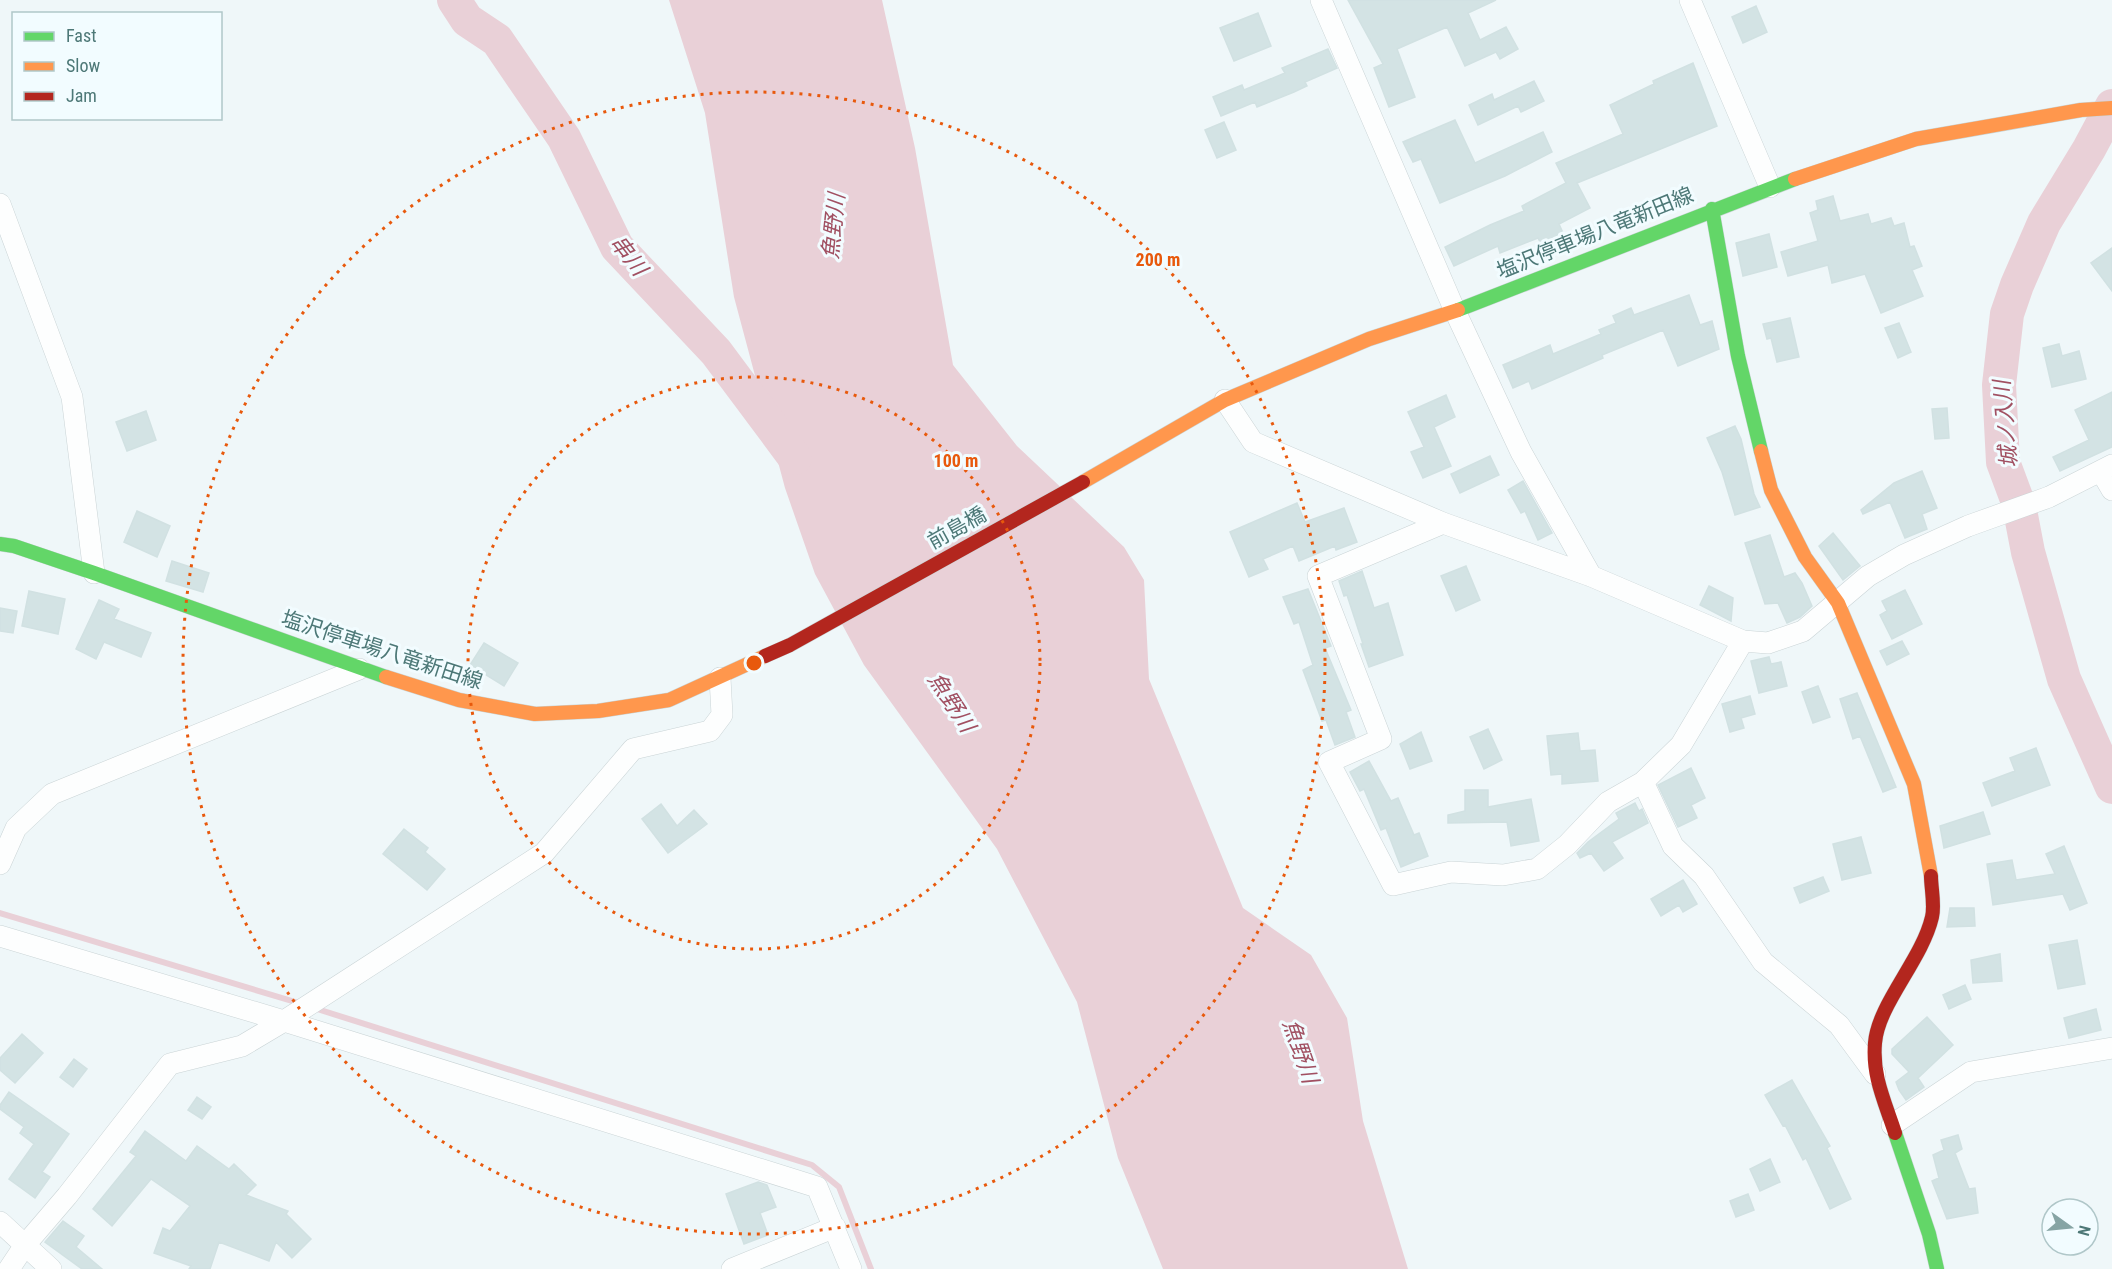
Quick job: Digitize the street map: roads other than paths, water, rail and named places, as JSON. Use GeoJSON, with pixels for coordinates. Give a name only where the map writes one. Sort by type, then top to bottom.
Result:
{"type":"FeatureCollection","features":[{"type":"Feature","properties":{"kind":"main road","name":"塩沢停車場八竜新田線"},"geometry":{"type":"LineString","coordinates":[[1144,448],[1225,400],[1369,339],[1455,311],[1770,187],[1916,139],[2081,110],[2112,108]]}},
{"type":"Feature","properties":{"kind":"main road"},"geometry":{"type":"LineString","coordinates":[[1712,209],[1738,356],[1771,490],[1805,556],[1838,603],[1914,784],[1930,867],[1933,915],[1921,949],[1883,1015],[1875,1041],[1875,1074],[1929,1234],[1937,1269]]}},
{"type":"Feature","properties":{"kind":"main road","name":"前島橋"},"geometry":{"type":"LineString","coordinates":[[790,645],[1144,448]]}},
{"type":"Feature","properties":{"kind":"main road","name":"塩沢停車場八竜新田線"},"geometry":{"type":"LineString","coordinates":[[0,544],[14,546],[94,573],[359,669],[459,700],[535,714],[598,711],[669,700],[790,645]]}},
{"type":"Feature","properties":{"kind":"street"},"geometry":{"type":"LineString","coordinates":[[1321,0],[1455,311],[1521,452],[1591,576]]}},
{"type":"Feature","properties":{"kind":"street"},"geometry":{"type":"LineString","coordinates":[[1690,0],[1770,187]]}},
{"type":"Feature","properties":{"kind":"street"},"geometry":{"type":"LineString","coordinates":[[0,204],[72,397],[94,573]]}},
{"type":"Feature","properties":{"kind":"street"},"geometry":{"type":"LineString","coordinates":[[1225,400],[1253,442],[1443,523],[1591,576],[1743,641],[1768,644],[1803,631],[1868,576],[1904,555],[1968,526],[2049,497],[2106,468],[2112,490]]}},
{"type":"Feature","properties":{"kind":"street"},"geometry":{"type":"LineString","coordinates":[[1443,523],[1318,576],[1381,739],[1329,762],[1393,885],[1451,872],[1503,875],[1537,869],[1567,845],[1608,802],[1643,782],[1682,745],[1743,641]]}},
{"type":"Feature","properties":{"kind":"street"},"geometry":{"type":"LineString","coordinates":[[0,864],[16,828],[52,794],[359,669]]}},
{"type":"Feature","properties":{"kind":"street"},"geometry":{"type":"LineString","coordinates":[[9,1269],[25,1245],[67,1196],[170,1064],[242,1046],[544,853],[633,749],[710,732],[722,715],[720,678]]}},
{"type":"Feature","properties":{"kind":"street"},"geometry":{"type":"LineString","coordinates":[[1643,782],[1673,846],[1704,876],[1762,962],[1839,1025],[1875,1074]]}},
{"type":"Feature","properties":{"kind":"street"},"geometry":{"type":"LineString","coordinates":[[0,936],[284,1021],[817,1187],[851,1269]]}},
{"type":"Feature","properties":{"kind":"street"},"geometry":{"type":"LineString","coordinates":[[1892,1125],[1971,1072],[2112,1048]]}},
{"type":"Feature","properties":{"kind":"street"},"geometry":{"type":"LineString","coordinates":[[0,1222],[51,1269]]}},
{"type":"Feature","properties":{"kind":"street"},"geometry":{"type":"LineString","coordinates":[[732,1269],[835,1227]]}},
{"type":"Feature","properties":{"kind":"water","name":"魚野川"},"geometry":{"type":"Polygon","coordinates":[[[669,0],[882,0],[915,148],[953,365],[1017,446],[1124,547],[1144,580],[1149,679],[1243,908],[1311,955],[1347,1018],[1363,1121],[1408,1269],[1163,1269],[1118,1158],[1077,1002],[997,849],[864,665],[815,574],[785,488],[734,297],[705,113],[669,0]]]}},
{"type":"Feature","properties":{"kind":"waterway","name":"串川"},"geometry":{"type":"LineString","coordinates":[[454,0],[467,20],[497,40],[564,138],[617,247],[716,352],[795,458]]}},
{"type":"Feature","properties":{"kind":"waterway","name":"城ノ入川"},"geometry":{"type":"LineString","coordinates":[[2112,106],[2044,223],[2017,285],[2007,314],[1999,385],[2003,462],[2019,505],[2028,552],[2064,679],[2112,787]]}},
{"type":"Feature","properties":{"kind":"waterway"},"geometry":{"type":"LineString","coordinates":[[0,913],[302,1004]]}},
{"type":"Feature","properties":{"kind":"waterway"},"geometry":{"type":"LineString","coordinates":[[314,1008],[812,1165],[839,1187],[871,1269]]}}]}
